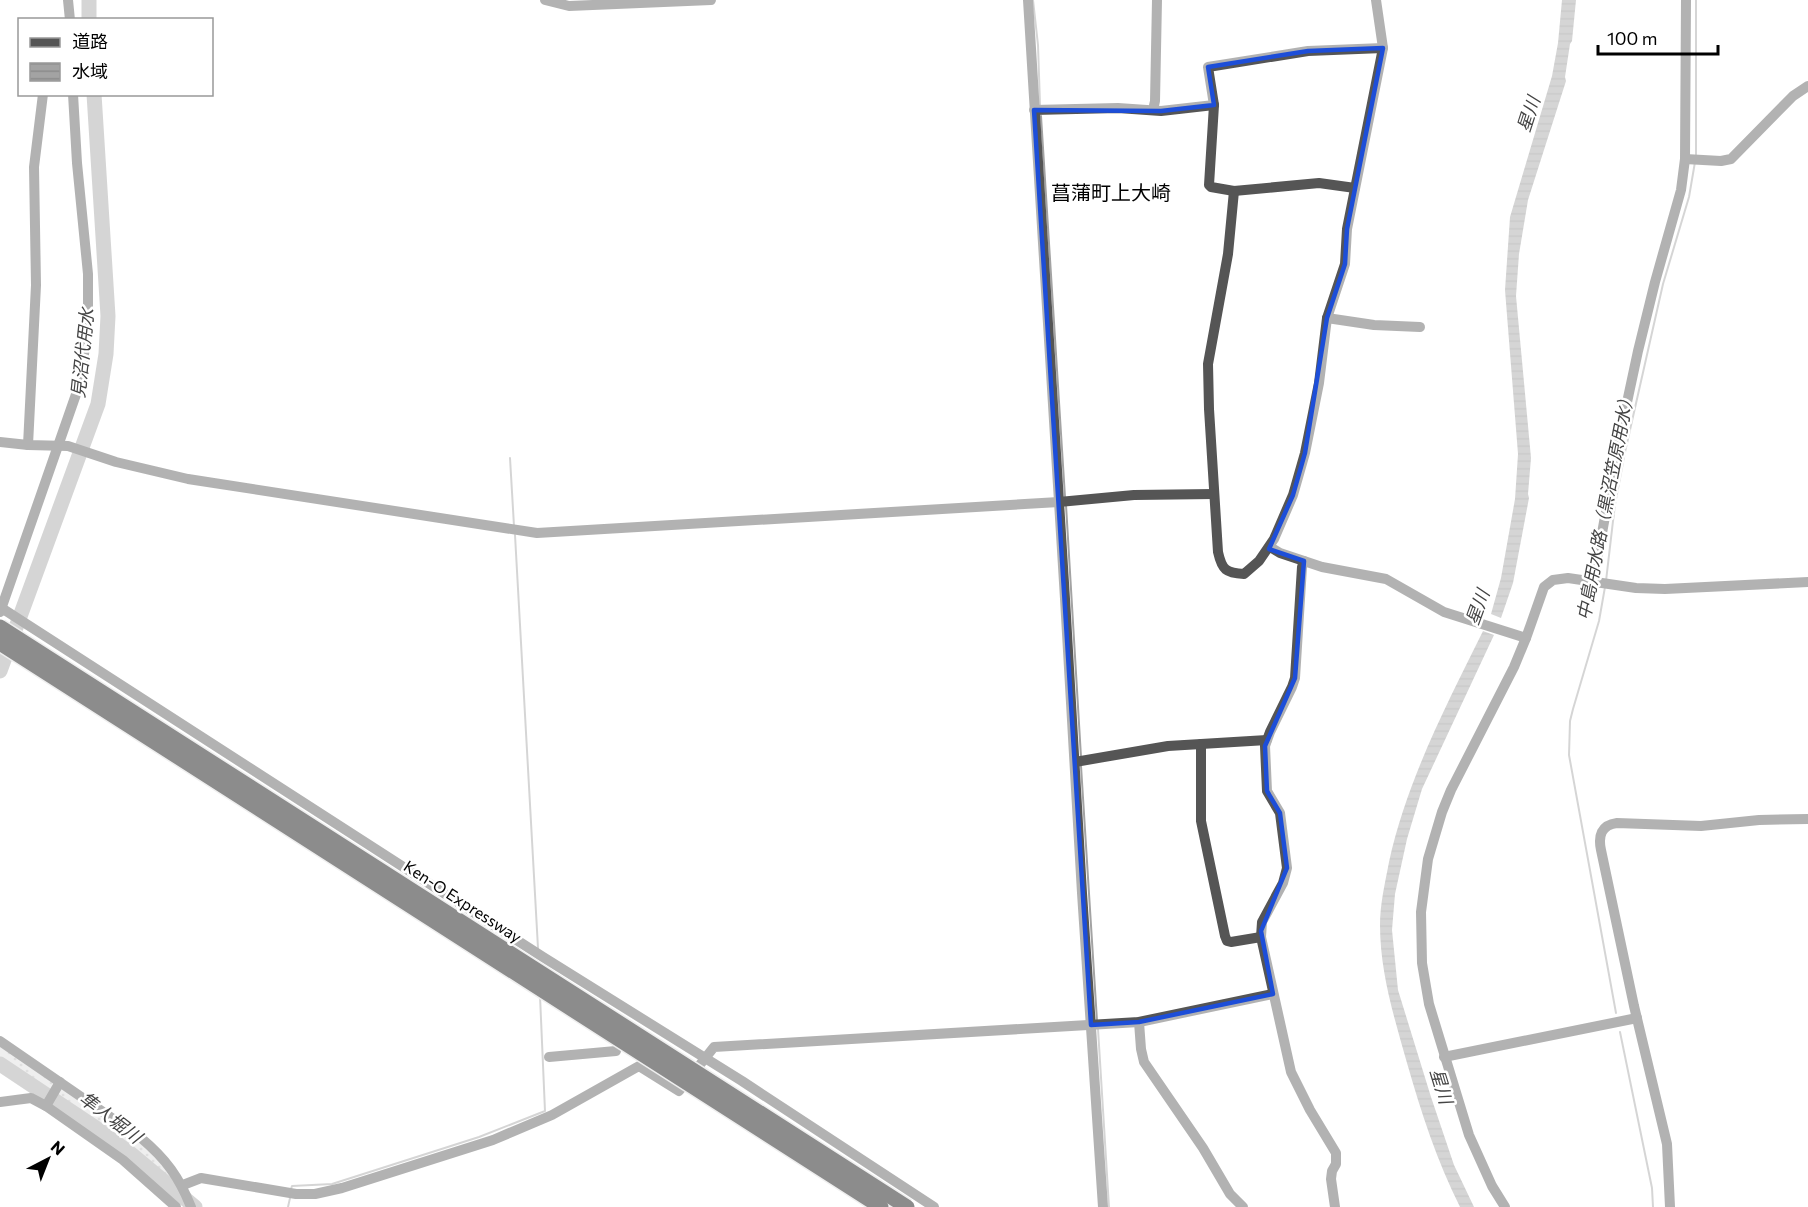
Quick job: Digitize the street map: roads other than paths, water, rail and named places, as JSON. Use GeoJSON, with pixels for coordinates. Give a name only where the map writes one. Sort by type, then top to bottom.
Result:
{"type":"FeatureCollection","features":[{"type":"Feature","properties":{"kind":"highway","name":"Ken-O Expressway"},"geometry":{"type":"LineString","coordinates":[[0,627],[907,1207]]}},
{"type":"Feature","properties":{"kind":"highway","name":"Ken-O Expressway"},"geometry":{"type":"LineString","coordinates":[[0,643],[881,1207]]}},
{"type":"Feature","properties":{"kind":"street"},"geometry":{"type":"LineString","coordinates":[[68,0],[70,18]]}},
{"type":"Feature","properties":{"kind":"street"},"geometry":{"type":"LineString","coordinates":[[545,0],[569,6],[711,0]]}},
{"type":"Feature","properties":{"kind":"street"},"geometry":{"type":"LineString","coordinates":[[1028,0],[1103,1207]]}},
{"type":"Feature","properties":{"kind":"street"},"geometry":{"type":"LineString","coordinates":[[1153,110],[1157,0]]}},
{"type":"Feature","properties":{"kind":"street"},"geometry":{"type":"LineString","coordinates":[[1234,192],[1226,265],[1208,364],[1218,552],[1224,569],[1244,574],[1254,567],[1270,546],[1299,478],[1318,383],[1327,318],[1345,264],[1347,229],[1383,48],[1376,0]]}},
{"type":"Feature","properties":{"kind":"street"},"geometry":{"type":"LineString","coordinates":[[1601,583],[1620,435],[1647,310],[1692,160],[1686,0]]}},
{"type":"Feature","properties":{"kind":"street"},"geometry":{"type":"LineString","coordinates":[[1355,188],[1319,183],[1234,192],[1215,189],[1209,185],[1214,105],[1208,67],[1308,51],[1383,48]]}},
{"type":"Feature","properties":{"kind":"street"},"geometry":{"type":"LineString","coordinates":[[1692,160],[1731,159],[1792,96],[1808,86]]}},
{"type":"Feature","properties":{"kind":"street"},"geometry":{"type":"LineString","coordinates":[[28,445],[36,285],[34,167],[44,96]]}},
{"type":"Feature","properties":{"kind":"street"},"geometry":{"type":"LineString","coordinates":[[73,96],[76,163],[87,274],[88,320],[81,380],[63,445],[1,609],[543,957],[704,1057],[934,1207]]}},
{"type":"Feature","properties":{"kind":"street"},"geometry":{"type":"LineString","coordinates":[[1034,110],[1118,108],[1153,110],[1214,105]]}},
{"type":"Feature","properties":{"kind":"street"},"geometry":{"type":"LineString","coordinates":[[1327,318],[1374,325],[1420,327]]}},
{"type":"Feature","properties":{"kind":"street"},"geometry":{"type":"LineString","coordinates":[[0,442],[63,445],[116,462],[188,479],[537,534],[1059,502],[1134,495],[1214,494]]}},
{"type":"Feature","properties":{"kind":"street"},"geometry":{"type":"LineString","coordinates":[[1270,546],[1280,553],[1304,561],[1348,573],[1386,579],[1444,612],[1526,638]]}},
{"type":"Feature","properties":{"kind":"street"},"geometry":{"type":"LineString","coordinates":[[1304,561],[1295,678],[1266,746],[1267,791],[1280,813],[1287,868],[1284,884],[1262,922],[1261,937],[1291,1072],[1310,1110],[1336,1153],[1331,1179],[1335,1207]]}},
{"type":"Feature","properties":{"kind":"street"},"geometry":{"type":"LineString","coordinates":[[1504,1207],[1469,1135],[1429,1004],[1422,963],[1421,912],[1428,859],[1451,790],[1504,689],[1526,638],[1544,587],[1559,579],[1569,578],[1665,589],[1808,582]]}},
{"type":"Feature","properties":{"kind":"street"},"geometry":{"type":"LineString","coordinates":[[1075,762],[1168,746],[1267,741]]}},
{"type":"Feature","properties":{"kind":"street"},"geometry":{"type":"LineString","coordinates":[[1201,744],[1201,821],[1225,936],[1227,941],[1231,942],[1261,937]]}},
{"type":"Feature","properties":{"kind":"street"},"geometry":{"type":"LineString","coordinates":[[1670,1207],[1667,1144],[1599,842],[1602,830],[1617,823],[1701,826],[1759,820],[1808,819]]}},
{"type":"Feature","properties":{"kind":"street"},"geometry":{"type":"LineString","coordinates":[[183,1185],[201,1178],[296,1194],[315,1194],[342,1188],[493,1140],[552,1116],[639,1066],[679,1091],[714,1047],[1139,1022],[1274,994]]}},
{"type":"Feature","properties":{"kind":"street"},"geometry":{"type":"LineString","coordinates":[[1444,1057],[1637,1018]]}},
{"type":"Feature","properties":{"kind":"street"},"geometry":{"type":"LineString","coordinates":[[1139,1022],[1144,1062],[1203,1148],[1230,1194],[1243,1207]]}},
{"type":"Feature","properties":{"kind":"street"},"geometry":{"type":"LineString","coordinates":[[0,1041],[147,1144],[177,1176],[191,1207]]}},
{"type":"Feature","properties":{"kind":"street"},"geometry":{"type":"LineString","coordinates":[[549,1057],[616,1051]]}},
{"type":"Feature","properties":{"kind":"street"},"geometry":{"type":"LineString","coordinates":[[47,1105],[59,1083]]}},
{"type":"Feature","properties":{"kind":"street"},"geometry":{"type":"LineString","coordinates":[[0,1102],[31,1098],[47,1105],[123,1161],[176,1207]]}},
{"type":"Feature","properties":{"kind":"water"},"geometry":{"type":"Polygon","coordinates":[[[1562,0],[1576,0],[1566,81],[1528,200],[1519,254],[1516,296],[1531,458],[1529,498],[1513,583],[1501,618],[1491,614],[1501,578],[1515,499],[1518,454],[1505,290],[1510,217],[1552,76],[1562,0]]]}},
{"type":"Feature","properties":{"kind":"water"},"geometry":{"type":"Polygon","coordinates":[[[1483,631],[1494,635],[1422,789],[1407,839],[1395,894],[1392,930],[1398,990],[1454,1165],[1474,1207],[1460,1207],[1430,1136],[1397,1029],[1382,960],[1380,917],[1389,862],[1406,802],[1429,744],[1483,631]]]}},
{"type":"Feature","properties":{"kind":"waterway","name":"見沼代用水"},"geometry":{"type":"LineString","coordinates":[[89,0],[89,18]]}},
{"type":"Feature","properties":{"kind":"waterway"},"geometry":{"type":"LineString","coordinates":[[1033,0],[1038,45],[1040,105]]}},
{"type":"Feature","properties":{"kind":"waterway","name":"中島用水路（黒沼笠原用水）"},"geometry":{"type":"LineString","coordinates":[[1696,0],[1696,156]]}},
{"type":"Feature","properties":{"kind":"waterway","name":"見沼代用水"},"geometry":{"type":"LineString","coordinates":[[0,671],[98,404],[106,354],[108,316],[94,96]]}},
{"type":"Feature","properties":{"kind":"waterway"},"geometry":{"type":"LineString","coordinates":[[1041,116],[1065,497]]}},
{"type":"Feature","properties":{"kind":"waterway","name":"中島用水路（黒沼笠原用水）"},"geometry":{"type":"LineString","coordinates":[[1606,581],[1615,504],[1625,452],[1663,284],[1689,197],[1695,162]]}},
{"type":"Feature","properties":{"kind":"waterway"},"geometry":{"type":"LineString","coordinates":[[510,458],[514,526]]}},
{"type":"Feature","properties":{"kind":"waterway"},"geometry":{"type":"LineString","coordinates":[[1066,505],[1081,757]]}},
{"type":"Feature","properties":{"kind":"waterway"},"geometry":{"type":"LineString","coordinates":[[515,535],[538,948]]}},
{"type":"Feature","properties":{"kind":"waterway","name":"中島用水路（黒沼笠原用水）"},"geometry":{"type":"LineString","coordinates":[[1605,587],[1599,621],[1570,721],[1569,755],[1616,1013]]}},
{"type":"Feature","properties":{"kind":"waterway"},"geometry":{"type":"LineString","coordinates":[[1081,766],[1097,1021]]}},
{"type":"Feature","properties":{"kind":"waterway"},"geometry":{"type":"LineString","coordinates":[[291,1189],[292,1186],[332,1184],[479,1137],[545,1111],[540,996]]}},
{"type":"Feature","properties":{"kind":"waterway"},"geometry":{"type":"LineString","coordinates":[[1098,1029],[1109,1207]]}},
{"type":"Feature","properties":{"kind":"waterway","name":"中島用水路（黒沼笠原用水）"},"geometry":{"type":"LineString","coordinates":[[1620,1032],[1652,1188],[1653,1207]]}},
{"type":"Feature","properties":{"kind":"waterway","name":"隼人堀川"},"geometry":{"type":"LineString","coordinates":[[0,1064],[96,1128],[195,1207]]}},
{"type":"Feature","properties":{"kind":"waterway"},"geometry":{"type":"LineString","coordinates":[[288,1207],[290,1198]]}},
{"type":"Feature","properties":{"kind":"district","name":"菖蒲町上大崎"},"geometry":{"type":"Point","coordinates":[1111,192]}},
{"type":"Feature","properties":{"kind":"water label","name":"星川"},"geometry":{"type":"Point","coordinates":[1528,114]}},
{"type":"Feature","properties":{"kind":"water label","name":"星川"},"geometry":{"type":"Point","coordinates":[1477,607]}},
{"type":"Feature","properties":{"kind":"water label","name":"星川"},"geometry":{"type":"Point","coordinates":[1442,1086]}}]}
